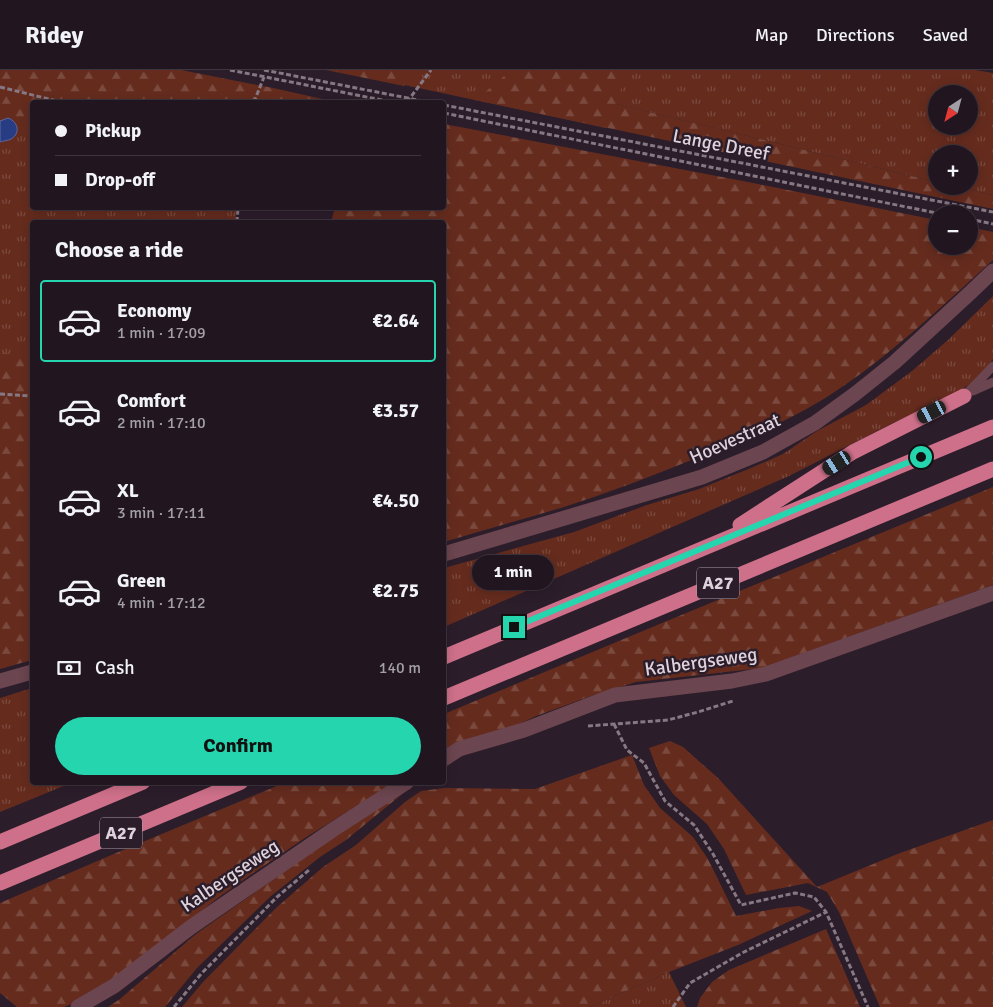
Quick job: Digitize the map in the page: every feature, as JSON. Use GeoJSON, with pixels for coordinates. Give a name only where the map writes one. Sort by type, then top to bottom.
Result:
{"type":"FeatureCollection","features":[{"type":"Feature","properties":{"kind":"highway","name":"A27"},"geometry":{"type":"LineString","coordinates":[[706,547],[854,452],[964,396]]}},
{"type":"Feature","properties":{"kind":"highway","name":"A27"},"geometry":{"type":"LineString","coordinates":[[446,655],[993,427]]}},
{"type":"Feature","properties":{"kind":"highway","name":"A27"},"geometry":{"type":"LineString","coordinates":[[446,697],[993,469]]}},
{"type":"Feature","properties":{"kind":"highway","name":"A27"},"geometry":{"type":"LineString","coordinates":[[0,842],[136,785]]}},
{"type":"Feature","properties":{"kind":"highway","name":"A27"},"geometry":{"type":"LineString","coordinates":[[0,883],[235,785]]}},
{"type":"Feature","properties":{"kind":"street","name":"Hoevestraat"},"geometry":{"type":"LineString","coordinates":[[446,553],[702,477],[763,452],[814,423],[855,394],[902,355],[993,271]]}},
{"type":"Feature","properties":{"kind":"street","name":"Kalbergseweg"},"geometry":{"type":"LineString","coordinates":[[446,758],[459,749],[524,730],[615,695],[732,681],[766,674],[993,593]]}},
{"type":"Feature","properties":{"kind":"street"},"geometry":{"type":"LineString","coordinates":[[0,681],[30,673]]}},
{"type":"Feature","properties":{"kind":"street","name":"Kalbergseweg"},"geometry":{"type":"LineString","coordinates":[[78,1007],[114,986],[198,922],[334,829],[402,785]]}},
{"type":"Feature","properties":{"kind":"lane","name":"A27"},"geometry":{"type":"LineString","coordinates":[[964,396],[993,366]]}},
{"type":"Feature","properties":{"kind":"lane","name":"A27"},"geometry":{"type":"LineString","coordinates":[[964,396],[993,382]]}},
{"type":"Feature","properties":{"kind":"path"},"geometry":{"type":"LineString","coordinates":[[230,70],[382,100]]}},
{"type":"Feature","properties":{"kind":"path"},"geometry":{"type":"LineString","coordinates":[[264,70],[403,100]]}},
{"type":"Feature","properties":{"kind":"path"},"geometry":{"type":"LineString","coordinates":[[409,100],[431,70]]}},
{"type":"Feature","properties":{"kind":"path"},"geometry":{"type":"LineString","coordinates":[[255,100],[264,77]]}},
{"type":"Feature","properties":{"kind":"path"},"geometry":{"type":"LineString","coordinates":[[0,87],[53,100]]}},
{"type":"Feature","properties":{"kind":"path","name":"Lange Dreef"},"geometry":{"type":"LineString","coordinates":[[446,105],[993,212]]}},
{"type":"Feature","properties":{"kind":"path","name":"Lange Dreef"},"geometry":{"type":"LineString","coordinates":[[446,113],[928,211]]}},
{"type":"Feature","properties":{"kind":"path"},"geometry":{"type":"LineString","coordinates":[[978,221],[993,224]]}},
{"type":"Feature","properties":{"kind":"path"},"geometry":{"type":"LineString","coordinates":[[0,394],[30,396]]}},
{"type":"Feature","properties":{"kind":"path"},"geometry":{"type":"LineString","coordinates":[[614,724],[628,750],[644,763],[665,801],[694,825],[714,854],[740,904],[795,894],[814,897],[826,912],[868,1007]]}},
{"type":"Feature","properties":{"kind":"path"},"geometry":{"type":"LineString","coordinates":[[174,1007],[208,967],[277,897],[315,865]]}},
{"type":"Feature","properties":{"kind":"path"},"geometry":{"type":"LineString","coordinates":[[673,1007],[690,983],[742,954],[826,912]]}},
{"type":"Feature","properties":{"kind":"green space"},"geometry":{"type":"Polygon","coordinates":[[[0,70],[228,100],[30,100],[30,210],[236,210],[236,220],[30,220],[30,406],[0,410],[0,70]]]}},
{"type":"Feature","properties":{"kind":"green space"},"geometry":{"type":"Polygon","coordinates":[[[0,70],[181,70],[327,100],[30,100],[30,124],[18,130],[17,125],[8,118],[0,121],[0,70]]]}},
{"type":"Feature","properties":{"kind":"green space"},"geometry":{"type":"Polygon","coordinates":[[[326,70],[416,70],[404,86],[326,70]]]}},
{"type":"Feature","properties":{"kind":"green space"},"geometry":{"type":"Polygon","coordinates":[[[334,70],[975,70],[993,73],[993,195],[978,191],[978,145],[928,145],[928,180],[616,104],[606,128],[334,70]]]}},
{"type":"Feature","properties":{"kind":"green space"},"geometry":{"type":"Polygon","coordinates":[[[510,70],[628,70],[616,104],[928,180],[928,195],[978,195],[978,191],[993,195],[993,209],[475,100],[510,70]]]}},
{"type":"Feature","properties":{"kind":"green space"},"geometry":{"type":"Polygon","coordinates":[[[446,124],[928,218],[928,255],[978,255],[978,229],[993,232],[993,260],[875,363],[833,393],[785,420],[734,443],[615,489],[564,507],[446,541],[446,220],[332,220],[334,210],[446,210],[446,124]]]}},
{"type":"Feature","properties":{"kind":"green space"},"geometry":{"type":"Polygon","coordinates":[[[993,296],[993,359],[977,380],[950,396],[789,476],[446,626],[446,567],[574,532],[647,505],[699,489],[783,454],[817,431],[866,405],[912,371],[948,340],[993,296]]]}},
{"type":"Feature","properties":{"kind":"green space"},"geometry":{"type":"Polygon","coordinates":[[[0,352],[30,358],[30,661],[0,669],[0,352]]]}},
{"type":"Feature","properties":{"kind":"green space"},"geometry":{"type":"Polygon","coordinates":[[[993,487],[993,585],[762,668],[636,682],[591,696],[536,716],[446,759],[446,713],[993,487]]]}},
{"type":"Feature","properties":{"kind":"green space"},"geometry":{"type":"Polygon","coordinates":[[[30,689],[30,785],[66,785],[0,812],[0,698],[30,689]]]}},
{"type":"Feature","properties":{"kind":"green space"},"geometry":{"type":"Polygon","coordinates":[[[670,741],[683,747],[718,778],[817,887],[900,853],[993,820],[993,1007],[880,1007],[839,912],[827,892],[808,883],[746,895],[724,849],[707,824],[674,795],[660,776],[649,748],[670,741]]]}},
{"type":"Feature","properties":{"kind":"green space"},"geometry":{"type":"Polygon","coordinates":[[[632,755],[644,785],[660,808],[693,837],[708,859],[736,916],[799,906],[812,911],[738,945],[669,972],[590,1007],[182,1007],[203,982],[276,908],[323,867],[356,845],[405,802],[421,791],[444,788],[535,789],[632,755]]]}},
{"type":"Feature","properties":{"kind":"green space"},"geometry":{"type":"Polygon","coordinates":[[[279,785],[392,785],[308,836],[256,871],[84,999],[64,1007],[17,1007],[0,993],[0,903],[279,785]]]}},
{"type":"Feature","properties":{"kind":"green space"},"geometry":{"type":"Polygon","coordinates":[[[407,785],[411,785],[346,840],[320,857],[271,896],[197,968],[165,1007],[108,1007],[120,999],[196,934],[407,785]]]}},
{"type":"Feature","properties":{"kind":"green space"},"geometry":{"type":"Polygon","coordinates":[[[826,929],[860,1007],[697,1007],[700,998],[712,982],[729,970],[826,929]]]}},
{"type":"Feature","properties":{"kind":"green space"},"geometry":{"type":"Polygon","coordinates":[[[669,972],[686,1007],[590,1007],[669,972]]]}},
{"type":"Feature","properties":{"kind":"water"},"geometry":{"type":"Polygon","coordinates":[[[8,118],[16,125],[17,132],[13,138],[0,142],[0,121],[8,118]]]}},
{"type":"Feature","properties":{"kind":"route"},"geometry":{"type":"LineString","coordinates":[[514,627],[921,457]]}}]}
